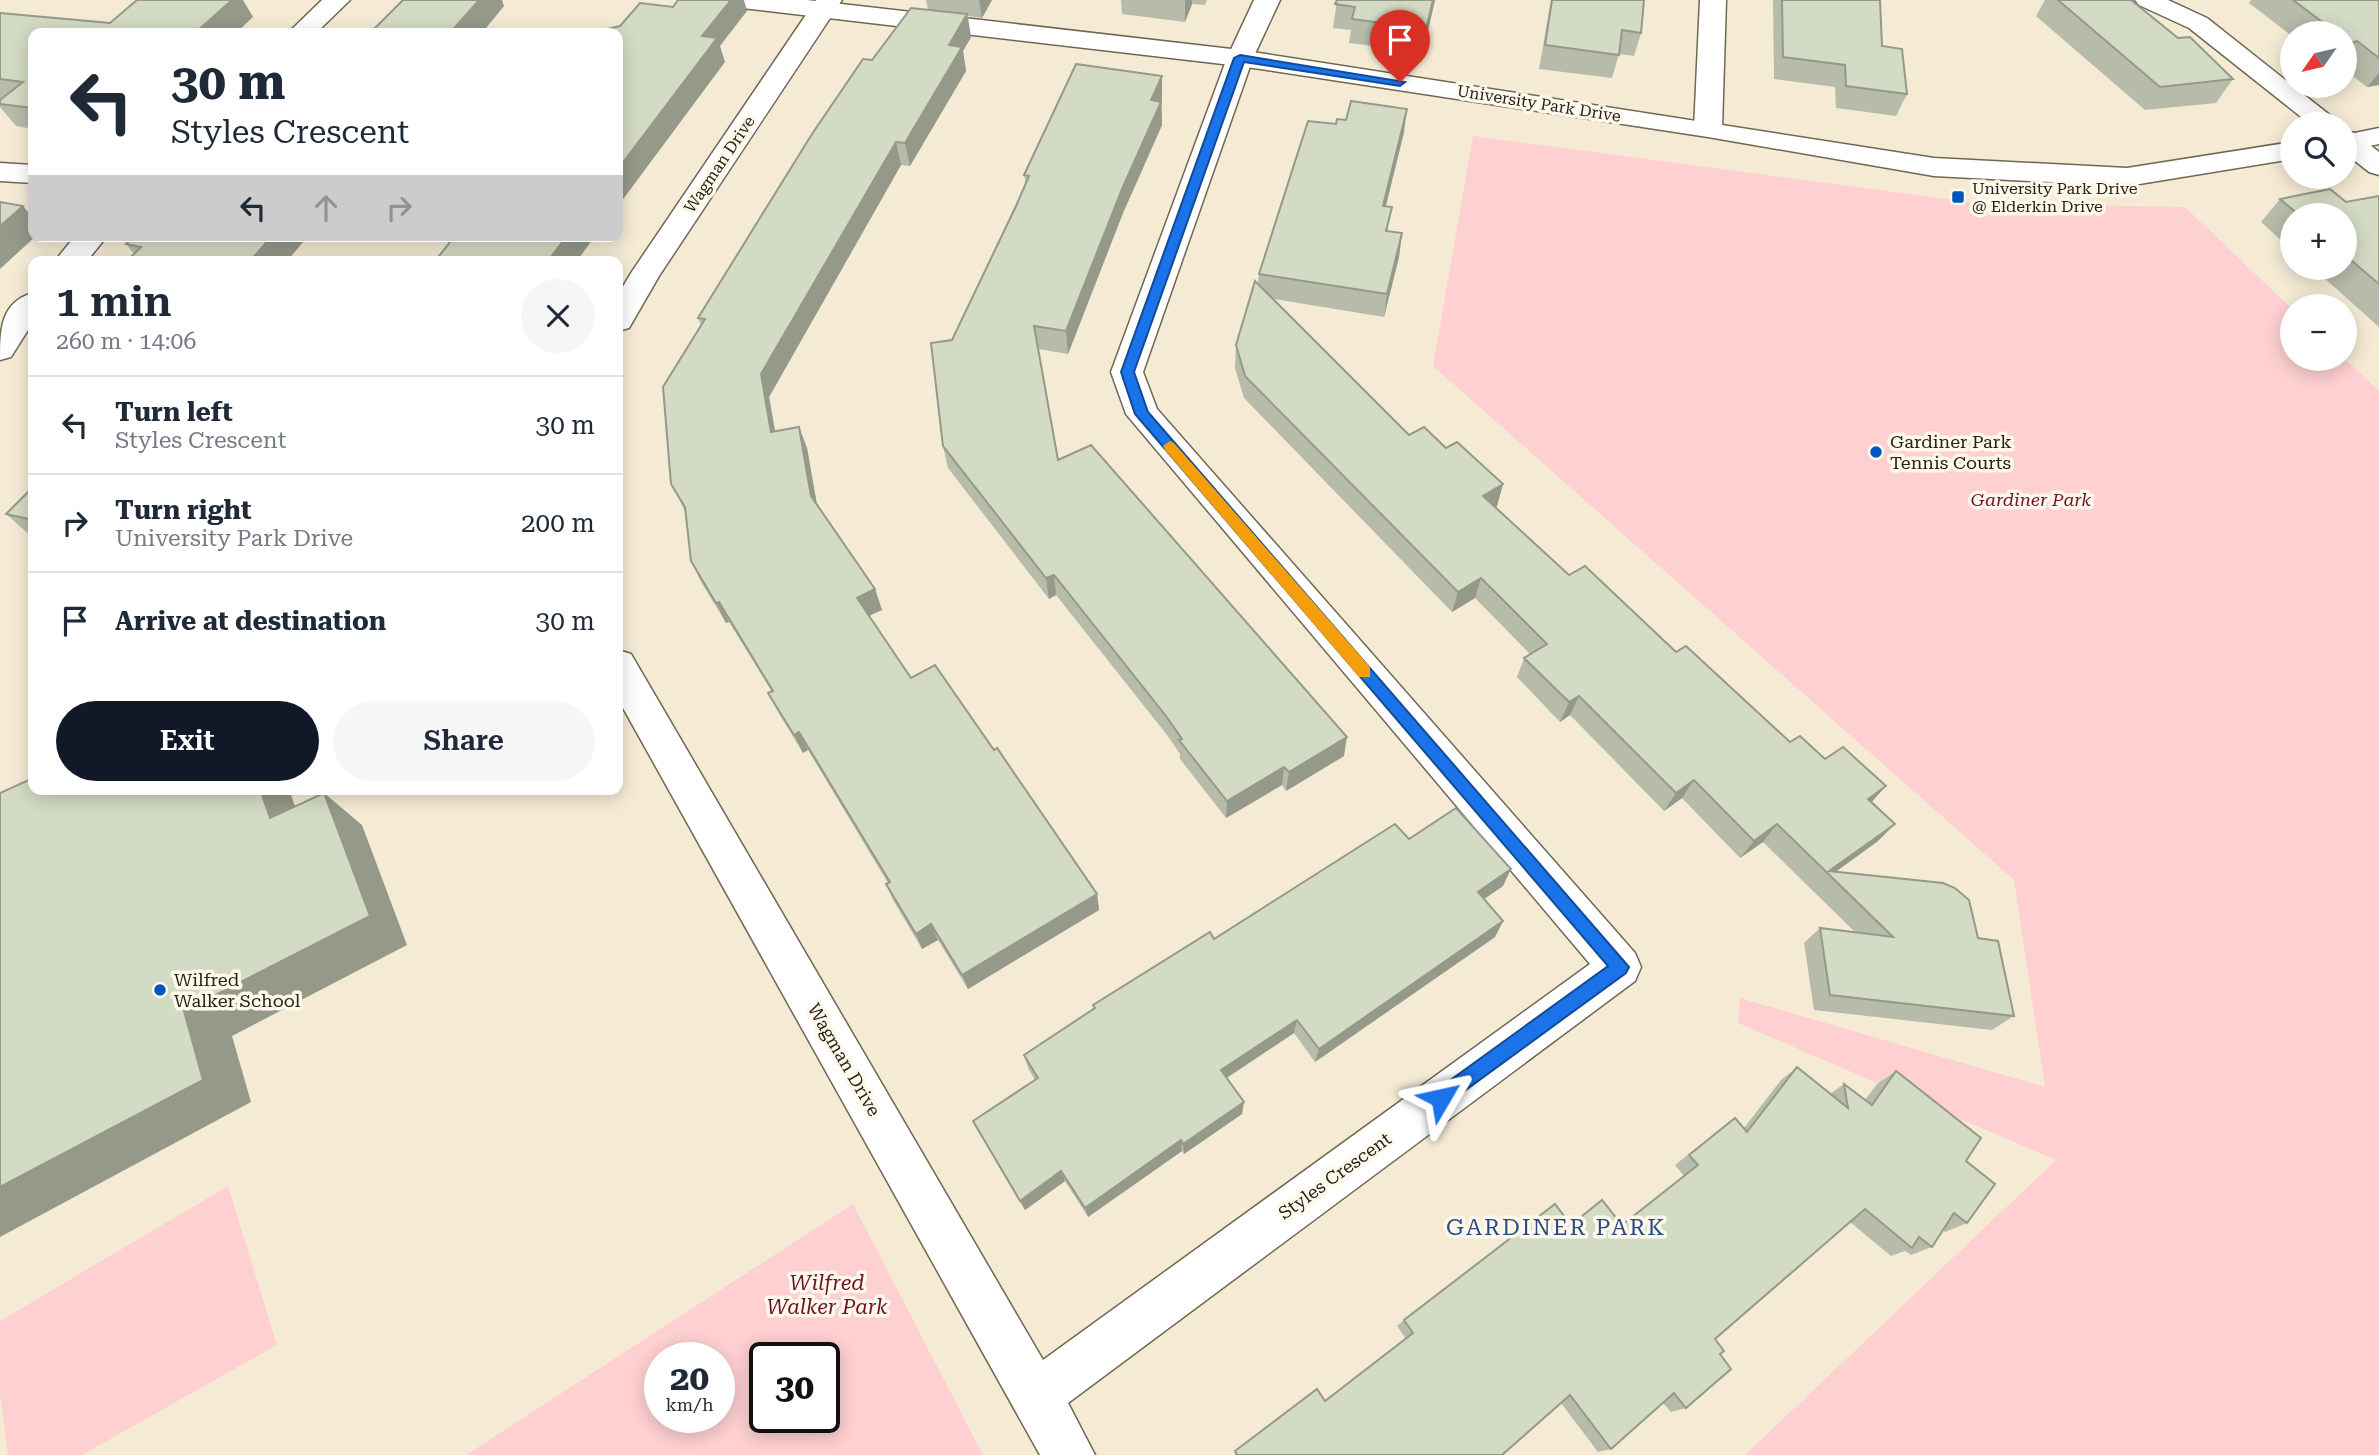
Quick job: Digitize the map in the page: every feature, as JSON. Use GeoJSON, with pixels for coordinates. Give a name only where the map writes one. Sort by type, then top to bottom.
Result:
{"type":"FeatureCollection","features":[{"type":"Feature","properties":{"kind":"street"},"geometry":{"type":"LineString","coordinates":[[306,28],[337,0]]}},
{"type":"Feature","properties":{"kind":"street","name":"University Park Drive"},"geometry":{"type":"LineString","coordinates":[[742,0],[826,4],[1240,58],[1708,129],[1934,167],[2127,177],[2280,153]]}},
{"type":"Feature","properties":{"kind":"street"},"geometry":{"type":"LineString","coordinates":[[1240,58],[1267,0]]}},
{"type":"Feature","properties":{"kind":"street"},"geometry":{"type":"LineString","coordinates":[[1708,129],[1713,0]]}},
{"type":"Feature","properties":{"kind":"street"},"geometry":{"type":"LineString","coordinates":[[2148,0],[2195,11],[2313,112]]}},
{"type":"Feature","properties":{"kind":"street","name":"Wagman Drive"},"geometry":{"type":"LineString","coordinates":[[623,312],[646,273],[826,4]]}},
{"type":"Feature","properties":{"kind":"street","name":"Styles Crescent"},"geometry":{"type":"LineString","coordinates":[[1037,1395],[1620,967],[1142,414],[1127,372],[1240,58]]}},
{"type":"Feature","properties":{"kind":"street"},"geometry":{"type":"LineString","coordinates":[[2357,139],[2379,136]]}},
{"type":"Feature","properties":{"kind":"street"},"geometry":{"type":"LineString","coordinates":[[2357,149],[2379,166]]}},
{"type":"Feature","properties":{"kind":"street"},"geometry":{"type":"LineString","coordinates":[[0,172],[28,174]]}},
{"type":"Feature","properties":{"kind":"street"},"geometry":{"type":"LineString","coordinates":[[74,256],[87,242]]}},
{"type":"Feature","properties":{"kind":"street"},"geometry":{"type":"LineString","coordinates":[[0,349],[16,322],[28,309]]}},
{"type":"Feature","properties":{"kind":"street","name":"Wagman Drive"},"geometry":{"type":"LineString","coordinates":[[623,674],[1069,1455]]}},
{"type":"Feature","properties":{"kind":"green space","name":"Gardiner Park"},"geometry":{"type":"Polygon","coordinates":[[[1473,136],[1977,203],[2185,207],[2280,298],[2280,371],[2357,370],[2379,391],[2379,1455],[1745,1455],[2056,1160],[1738,1023],[1740,998],[2045,1087],[2014,880],[1433,366],[1473,136]]]}},
{"type":"Feature","properties":{"kind":"green space"},"geometry":{"type":"Polygon","coordinates":[[[228,1186],[277,1345],[82,1455],[8,1455],[0,1394],[0,1321],[228,1186]]]}},
{"type":"Feature","properties":{"kind":"green space","name":"Wilfred Walker Park"},"geometry":{"type":"Polygon","coordinates":[[[853,1204],[983,1455],[466,1455],[853,1204]]]}},
{"type":"Feature","properties":{"kind":"building"},"geometry":{"type":"Polygon","coordinates":[[[137,0],[232,0],[201,28],[28,28],[28,107],[0,104],[0,100],[23,82],[0,79],[0,13],[110,23],[137,0]]]}},
{"type":"Feature","properties":{"kind":"building"},"geometry":{"type":"Polygon","coordinates":[[[403,0],[479,0],[454,28],[375,28],[403,0]]]}},
{"type":"Feature","properties":{"kind":"building"},"geometry":{"type":"Polygon","coordinates":[[[678,0],[731,0],[702,36],[717,38],[623,162],[623,28],[612,28],[620,26],[640,3],[673,7],[678,0]]]}},
{"type":"Feature","properties":{"kind":"building"},"geometry":{"type":"Polygon","coordinates":[[[1337,0],[1433,0],[1426,29],[1352,19],[1355,7],[1335,4],[1337,0]]]}},
{"type":"Feature","properties":{"kind":"building"},"geometry":{"type":"Polygon","coordinates":[[[1552,0],[1644,0],[1641,33],[1622,30],[1619,55],[1545,45],[1552,0]]]}},
{"type":"Feature","properties":{"kind":"building"},"geometry":{"type":"Polygon","coordinates":[[[1782,0],[1880,0],[1882,46],[1902,49],[1907,94],[1846,86],[1845,65],[1783,57],[1782,0]]]}},
{"type":"Feature","properties":{"kind":"building"},"geometry":{"type":"Polygon","coordinates":[[[2058,0],[2131,0],[2178,38],[2190,37],[2233,79],[2160,87],[2058,0]]]}},
{"type":"Feature","properties":{"kind":"building"},"geometry":{"type":"Polygon","coordinates":[[[2293,0],[2379,0],[2379,58],[2357,41],[2357,21],[2321,21],[2293,0]]]}},
{"type":"Feature","properties":{"kind":"building"},"geometry":{"type":"Polygon","coordinates":[[[911,8],[967,14],[949,45],[962,47],[905,143],[896,142],[761,374],[771,432],[799,427],[811,496],[875,589],[857,598],[911,678],[935,665],[994,750],[997,748],[1097,894],[962,975],[931,924],[916,934],[886,884],[890,882],[799,732],[794,735],[768,693],[773,691],[691,561],[685,507],[671,484],[663,387],[705,319],[698,318],[812,134],[863,59],[872,60],[911,8]]]}},
{"type":"Feature","properties":{"kind":"building"},"geometry":{"type":"Polygon","coordinates":[[[1076,64],[1162,76],[1151,100],[1161,102],[1122,189],[1066,331],[1034,326],[1058,460],[1091,445],[1347,737],[1289,772],[1284,767],[1227,801],[1179,740],[1182,739],[1166,716],[1054,575],[1046,578],[943,446],[931,343],[952,340],[1016,206],[1029,176],[1024,175],[1076,64]]]}},
{"type":"Feature","properties":{"kind":"building"},"geometry":{"type":"Polygon","coordinates":[[[1351,101],[1407,109],[1383,206],[1392,207],[1386,231],[1402,233],[1387,294],[1259,274],[1308,121],[1336,124],[1337,119],[1346,120],[1351,101]]]}},
{"type":"Feature","properties":{"kind":"building"},"geometry":{"type":"Polygon","coordinates":[[[2330,189],[2346,202],[2379,196],[2379,284],[2357,265],[2357,203],[2285,203],[2280,199],[2330,189]]]}},
{"type":"Feature","properties":{"kind":"building"},"geometry":{"type":"Polygon","coordinates":[[[0,202],[23,206],[0,226],[0,202]]]}},
{"type":"Feature","properties":{"kind":"building"},"geometry":{"type":"Polygon","coordinates":[[[267,242],[254,256],[132,256],[141,247],[126,244],[267,242]]]}},
{"type":"Feature","properties":{"kind":"building"},"geometry":{"type":"Polygon","coordinates":[[[450,242],[562,242],[552,256],[439,256],[450,242]]]}},
{"type":"Feature","properties":{"kind":"building"},"geometry":{"type":"Polygon","coordinates":[[[1255,281],[1409,435],[1424,427],[1446,448],[1457,442],[1503,484],[1483,496],[1569,575],[1585,566],[1676,652],[1686,646],[1790,742],[1800,736],[1825,759],[1843,747],[1886,786],[1868,799],[1895,824],[1829,871],[1943,883],[1955,888],[1969,900],[1978,938],[1998,941],[2014,1016],[1830,995],[1820,928],[1893,937],[1777,824],[1754,841],[1694,780],[1676,793],[1579,696],[1569,702],[1524,658],[1547,644],[1481,578],[1458,592],[1245,376],[1236,345],[1255,281]]]}},
{"type":"Feature","properties":{"kind":"building"},"geometry":{"type":"Polygon","coordinates":[[[28,492],[28,519],[6,514],[28,492]]]}},
{"type":"Feature","properties":{"kind":"building","name":"Wilfred Walker School"},"geometry":{"type":"Polygon","coordinates":[[[28,780],[28,795],[262,795],[270,818],[325,795],[370,916],[184,1011],[203,1080],[0,1187],[0,793],[28,780]]]}},
{"type":"Feature","properties":{"kind":"building"},"geometry":{"type":"Polygon","coordinates":[[[1456,808],[1511,869],[1478,892],[1503,921],[1319,1049],[1297,1020],[1221,1070],[1244,1102],[1183,1144],[1181,1140],[1085,1208],[1061,1171],[1020,1201],[973,1121],[1038,1078],[1024,1055],[1095,1008],[1093,1005],[1210,932],[1214,939],[1395,824],[1409,839],[1456,808]]]}},
{"type":"Feature","properties":{"kind":"building"},"geometry":{"type":"Polygon","coordinates":[[[1797,1067],[1848,1108],[1844,1084],[1872,1105],[1896,1071],[1981,1138],[1966,1161],[1995,1184],[1967,1223],[1954,1213],[1932,1247],[1919,1237],[1912,1248],[1865,1209],[1715,1339],[1724,1351],[1720,1354],[1731,1369],[1686,1408],[1674,1393],[1611,1449],[1570,1395],[1502,1455],[1237,1455],[1235,1451],[1317,1389],[1325,1401],[1413,1333],[1404,1320],[1555,1204],[1571,1225],[1602,1200],[1622,1225],[1698,1165],[1689,1155],[1735,1118],[1747,1132],[1797,1067]]]}},
{"type":"Feature","properties":{"kind":"slow traffic"},"geometry":{"type":"LineString","coordinates":[[1170,446],[1365,672]]}},
{"type":"Feature","properties":{"kind":"place","name":"University Park Drive @ Elderkin Drive"},"geometry":{"type":"Point","coordinates":[1958,197]}},
{"type":"Feature","properties":{"kind":"place","name":"Gardiner Park Tennis Courts"},"geometry":{"type":"Point","coordinates":[1876,452]}},
{"type":"Feature","properties":{"kind":"place","name":"Wilfred Walker School"},"geometry":{"type":"Point","coordinates":[160,990]}},
{"type":"Feature","properties":{"kind":"district","name":"GARDINER PARK"},"geometry":{"type":"Point","coordinates":[1556,1227]}},
{"type":"Feature","properties":{"kind":"route"},"geometry":{"type":"LineString","coordinates":[[1400,82],[1240,58],[1127,372],[1142,414],[1620,967],[1441,1098]]}}]}
